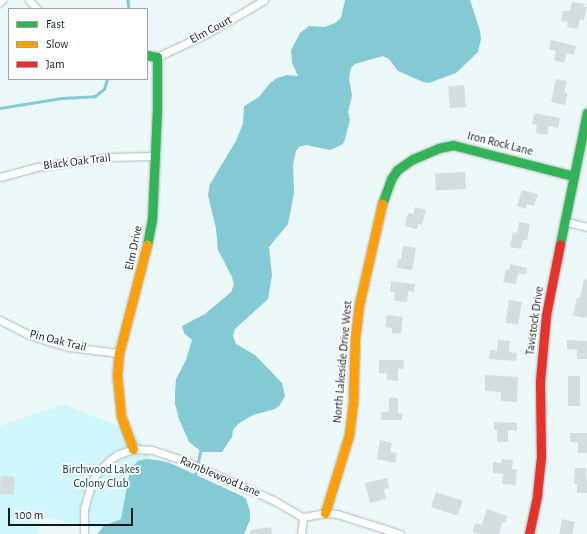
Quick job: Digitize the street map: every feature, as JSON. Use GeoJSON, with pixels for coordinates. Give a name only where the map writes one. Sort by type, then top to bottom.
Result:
{"type":"FeatureCollection","features":[{"type":"Feature","properties":{"kind":"street"},"geometry":{"type":"LineString","coordinates":[[29,0],[36,8]]}},
{"type":"Feature","properties":{"kind":"street","name":"Elm Court"},"geometry":{"type":"LineString","coordinates":[[157,57],[208,33],[264,0]]}},
{"type":"Feature","properties":{"kind":"street"},"geometry":{"type":"LineString","coordinates":[[148,55],[157,57]]}},
{"type":"Feature","properties":{"kind":"street","name":"Elm Drive"},"geometry":{"type":"LineString","coordinates":[[133,449],[121,416],[117,375],[119,353],[139,280],[152,220],[157,57]]}},
{"type":"Feature","properties":{"kind":"street","name":"Tavistock Drive"},"geometry":{"type":"LineString","coordinates":[[529,534],[537,495],[541,456],[540,380],[542,339],[550,290],[566,222],[587,113]]}},
{"type":"Feature","properties":{"kind":"street","name":"Iron Rock Lane"},"geometry":{"type":"LineString","coordinates":[[400,168],[419,155],[453,145],[574,176]]}},
{"type":"Feature","properties":{"kind":"street","name":"Black Oak Trail"},"geometry":{"type":"LineString","coordinates":[[0,177],[37,167],[77,161],[108,157],[155,156]]}},
{"type":"Feature","properties":{"kind":"street","name":"North Lakeside Drive West"},"geometry":{"type":"LineString","coordinates":[[324,513],[347,447],[351,424],[355,338],[359,305],[366,272],[383,198],[391,179],[400,168]]}},
{"type":"Feature","properties":{"kind":"street"},"geometry":{"type":"LineString","coordinates":[[566,222],[587,227]]}},
{"type":"Feature","properties":{"kind":"street","name":"Pin Oak Trail"},"geometry":{"type":"LineString","coordinates":[[0,320],[27,334],[69,347],[119,353]]}},
{"type":"Feature","properties":{"kind":"street"},"geometry":{"type":"LineString","coordinates":[[84,534],[84,509],[92,481],[97,473],[110,460],[117,455],[133,449]]}},
{"type":"Feature","properties":{"kind":"street","name":"Ramblewood Lane"},"geometry":{"type":"LineString","coordinates":[[133,449],[152,450],[180,459],[266,496],[303,517]]}},
{"type":"Feature","properties":{"kind":"street"},"geometry":{"type":"LineString","coordinates":[[302,534],[303,517],[324,513],[356,520],[400,534]]}},
{"type":"Feature","properties":{"kind":"green space","name":"Birchwood Lakes Colony Club"},"geometry":{"type":"Polygon","coordinates":[[[63,404],[135,433],[161,478],[123,534],[40,516],[39,534],[0,534],[0,426],[63,404]]]}},
{"type":"Feature","properties":{"kind":"water"},"geometry":{"type":"Polygon","coordinates":[[[345,0],[470,0],[480,31],[481,39],[478,52],[456,73],[429,83],[423,82],[398,71],[389,59],[383,56],[355,64],[351,68],[349,78],[352,96],[348,112],[350,120],[343,144],[330,150],[306,145],[299,147],[296,151],[293,165],[294,193],[288,224],[269,247],[272,275],[268,299],[235,329],[233,336],[236,344],[255,355],[282,383],[285,396],[280,405],[275,409],[253,415],[238,424],[233,430],[232,437],[222,452],[202,452],[189,442],[179,419],[175,404],[175,392],[176,379],[186,360],[192,340],[184,333],[182,326],[205,314],[231,292],[234,285],[232,277],[218,250],[216,229],[208,195],[210,184],[236,141],[243,123],[244,106],[259,97],[270,83],[277,78],[287,75],[298,76],[292,63],[291,50],[300,33],[309,26],[325,27],[335,23],[341,18],[345,0]]]}},
{"type":"Feature","properties":{"kind":"water"},"geometry":{"type":"Polygon","coordinates":[[[146,459],[170,463],[246,499],[250,511],[250,520],[244,534],[97,534],[104,526],[121,519],[130,470],[138,461],[146,459]]]}},
{"type":"Feature","properties":{"kind":"building"},"geometry":{"type":"Polygon","coordinates":[[[572,2],[585,4],[584,7],[587,7],[584,20],[580,19],[578,29],[567,27],[568,22],[561,21],[563,11],[570,11],[572,2]]]}},
{"type":"Feature","properties":{"kind":"building"},"geometry":{"type":"Polygon","coordinates":[[[551,40],[576,46],[574,55],[567,53],[564,63],[554,60],[556,51],[549,49],[551,40]]]}},
{"type":"Feature","properties":{"kind":"building"},"geometry":{"type":"Polygon","coordinates":[[[556,79],[567,81],[564,93],[567,93],[565,105],[551,102],[556,79]]]}},
{"type":"Feature","properties":{"kind":"building"},"geometry":{"type":"Polygon","coordinates":[[[464,85],[466,107],[450,108],[448,86],[464,85]]]}},
{"type":"Feature","properties":{"kind":"building"},"geometry":{"type":"Polygon","coordinates":[[[534,113],[560,118],[558,128],[549,126],[547,135],[536,133],[537,125],[532,124],[534,113]]]}},
{"type":"Feature","properties":{"kind":"building"},"geometry":{"type":"Polygon","coordinates":[[[465,172],[466,189],[436,191],[435,174],[465,172]]]}},
{"type":"Feature","properties":{"kind":"building"},"geometry":{"type":"Polygon","coordinates":[[[522,190],[538,194],[534,206],[527,204],[526,209],[517,206],[522,190]]]}},
{"type":"Feature","properties":{"kind":"building"},"geometry":{"type":"Polygon","coordinates":[[[415,207],[426,210],[422,225],[418,224],[417,229],[405,226],[408,213],[413,214],[415,207]]]}},
{"type":"Feature","properties":{"kind":"building"},"geometry":{"type":"Polygon","coordinates":[[[519,222],[530,224],[527,240],[523,240],[521,249],[510,247],[513,232],[517,233],[519,222]]]}},
{"type":"Feature","properties":{"kind":"building"},"geometry":{"type":"Polygon","coordinates":[[[403,246],[416,248],[412,270],[397,268],[398,259],[401,259],[403,246]]]}},
{"type":"Feature","properties":{"kind":"building"},"geometry":{"type":"Polygon","coordinates":[[[510,264],[527,268],[526,275],[518,273],[516,284],[503,282],[506,269],[509,270],[510,264]]]}},
{"type":"Feature","properties":{"kind":"building"},"geometry":{"type":"Polygon","coordinates":[[[584,279],[587,280],[587,316],[585,318],[573,315],[577,298],[580,298],[584,279]]]}},
{"type":"Feature","properties":{"kind":"building"},"geometry":{"type":"Polygon","coordinates":[[[391,281],[415,284],[414,292],[408,291],[407,302],[394,301],[395,292],[390,292],[391,281]]]}},
{"type":"Feature","properties":{"kind":"building"},"geometry":{"type":"Polygon","coordinates":[[[509,300],[522,302],[518,325],[505,323],[509,300]]]}},
{"type":"Feature","properties":{"kind":"building"},"geometry":{"type":"Polygon","coordinates":[[[387,315],[403,317],[401,334],[392,333],[392,328],[385,327],[387,315]]]}},
{"type":"Feature","properties":{"kind":"building"},"geometry":{"type":"Polygon","coordinates":[[[498,340],[510,341],[509,352],[517,353],[516,361],[489,359],[490,350],[497,351],[498,340]]]}},
{"type":"Feature","properties":{"kind":"building"},"geometry":{"type":"Polygon","coordinates":[[[567,340],[587,341],[587,359],[577,359],[577,350],[567,349],[567,340]]]}},
{"type":"Feature","properties":{"kind":"building"},"geometry":{"type":"Polygon","coordinates":[[[379,360],[404,360],[403,369],[398,369],[398,381],[387,380],[387,373],[379,373],[379,360]]]}},
{"type":"Feature","properties":{"kind":"building"},"geometry":{"type":"Polygon","coordinates":[[[485,375],[518,377],[517,402],[501,401],[501,392],[485,391],[485,375]]]}},
{"type":"Feature","properties":{"kind":"building"},"geometry":{"type":"Polygon","coordinates":[[[568,376],[580,376],[580,406],[568,406],[568,376]]]}},
{"type":"Feature","properties":{"kind":"building"},"geometry":{"type":"Polygon","coordinates":[[[389,398],[398,398],[398,413],[402,414],[402,420],[381,420],[381,412],[389,412],[389,398]]]}},
{"type":"Feature","properties":{"kind":"building"},"geometry":{"type":"Polygon","coordinates":[[[494,422],[517,423],[517,431],[508,430],[508,442],[497,442],[497,430],[494,430],[494,422]]]}},
{"type":"Feature","properties":{"kind":"building"},"geometry":{"type":"Polygon","coordinates":[[[570,433],[587,433],[587,453],[578,453],[578,442],[570,442],[570,433]]]}},
{"type":"Feature","properties":{"kind":"building"},"geometry":{"type":"Polygon","coordinates":[[[380,440],[392,443],[390,452],[397,453],[395,463],[377,459],[380,440]]]}},
{"type":"Feature","properties":{"kind":"building"},"geometry":{"type":"Polygon","coordinates":[[[502,459],[513,460],[512,469],[517,469],[516,485],[502,484],[503,474],[493,473],[493,462],[501,463],[502,459]]]}},
{"type":"Feature","properties":{"kind":"building"},"geometry":{"type":"Polygon","coordinates":[[[575,468],[586,468],[587,493],[577,493],[577,484],[574,484],[575,468]]]}},
{"type":"Feature","properties":{"kind":"building"},"geometry":{"type":"Polygon","coordinates":[[[1,476],[15,477],[14,495],[0,494],[1,476]]]}},
{"type":"Feature","properties":{"kind":"building"},"geometry":{"type":"Polygon","coordinates":[[[387,478],[389,488],[384,489],[386,499],[370,503],[365,483],[387,478]]]}},
{"type":"Feature","properties":{"kind":"building"},"geometry":{"type":"Polygon","coordinates":[[[436,492],[463,501],[458,516],[431,507],[436,492]]]}},
{"type":"Feature","properties":{"kind":"building"},"geometry":{"type":"Polygon","coordinates":[[[487,509],[507,516],[505,523],[502,523],[499,534],[480,534],[473,532],[475,523],[482,525],[487,509]]]}},
{"type":"Feature","properties":{"kind":"building"},"geometry":{"type":"Polygon","coordinates":[[[562,519],[575,522],[572,534],[559,534],[562,519]]]}},
{"type":"Feature","properties":{"kind":"building"},"geometry":{"type":"Polygon","coordinates":[[[271,527],[272,534],[250,534],[250,530],[271,527]]]}},
{"type":"Feature","properties":{"kind":"waterway"},"geometry":{"type":"LineString","coordinates":[[128,0],[129,8]]}},
{"type":"Feature","properties":{"kind":"waterway"},"geometry":{"type":"LineString","coordinates":[[0,108],[61,98],[95,96],[104,89],[107,80]]}},
{"type":"Feature","properties":{"kind":"waterway"},"geometry":{"type":"LineString","coordinates":[[195,476],[201,448]]}},
{"type":"Feature","properties":{"kind":"traffic: fast"},"geometry":{"type":"LineString","coordinates":[[147,245],[152,220],[157,111],[157,57],[148,55]]}},
{"type":"Feature","properties":{"kind":"traffic: fast"},"geometry":{"type":"LineString","coordinates":[[560,244],[587,113]]}},
{"type":"Feature","properties":{"kind":"traffic: fast"},"geometry":{"type":"LineString","coordinates":[[382,204],[391,179],[397,170],[413,159],[439,148],[453,145],[574,176]]}},
{"type":"Feature","properties":{"kind":"traffic: slow"},"geometry":{"type":"LineString","coordinates":[[325,513],[349,435],[353,403],[355,338],[359,305],[382,204]]}},
{"type":"Feature","properties":{"kind":"traffic: slow"},"geometry":{"type":"LineString","coordinates":[[133,449],[121,416],[117,375],[119,353],[147,245]]}},
{"type":"Feature","properties":{"kind":"traffic: jam"},"geometry":{"type":"LineString","coordinates":[[529,534],[537,495],[541,456],[540,381],[546,315],[560,244]]}}]}
